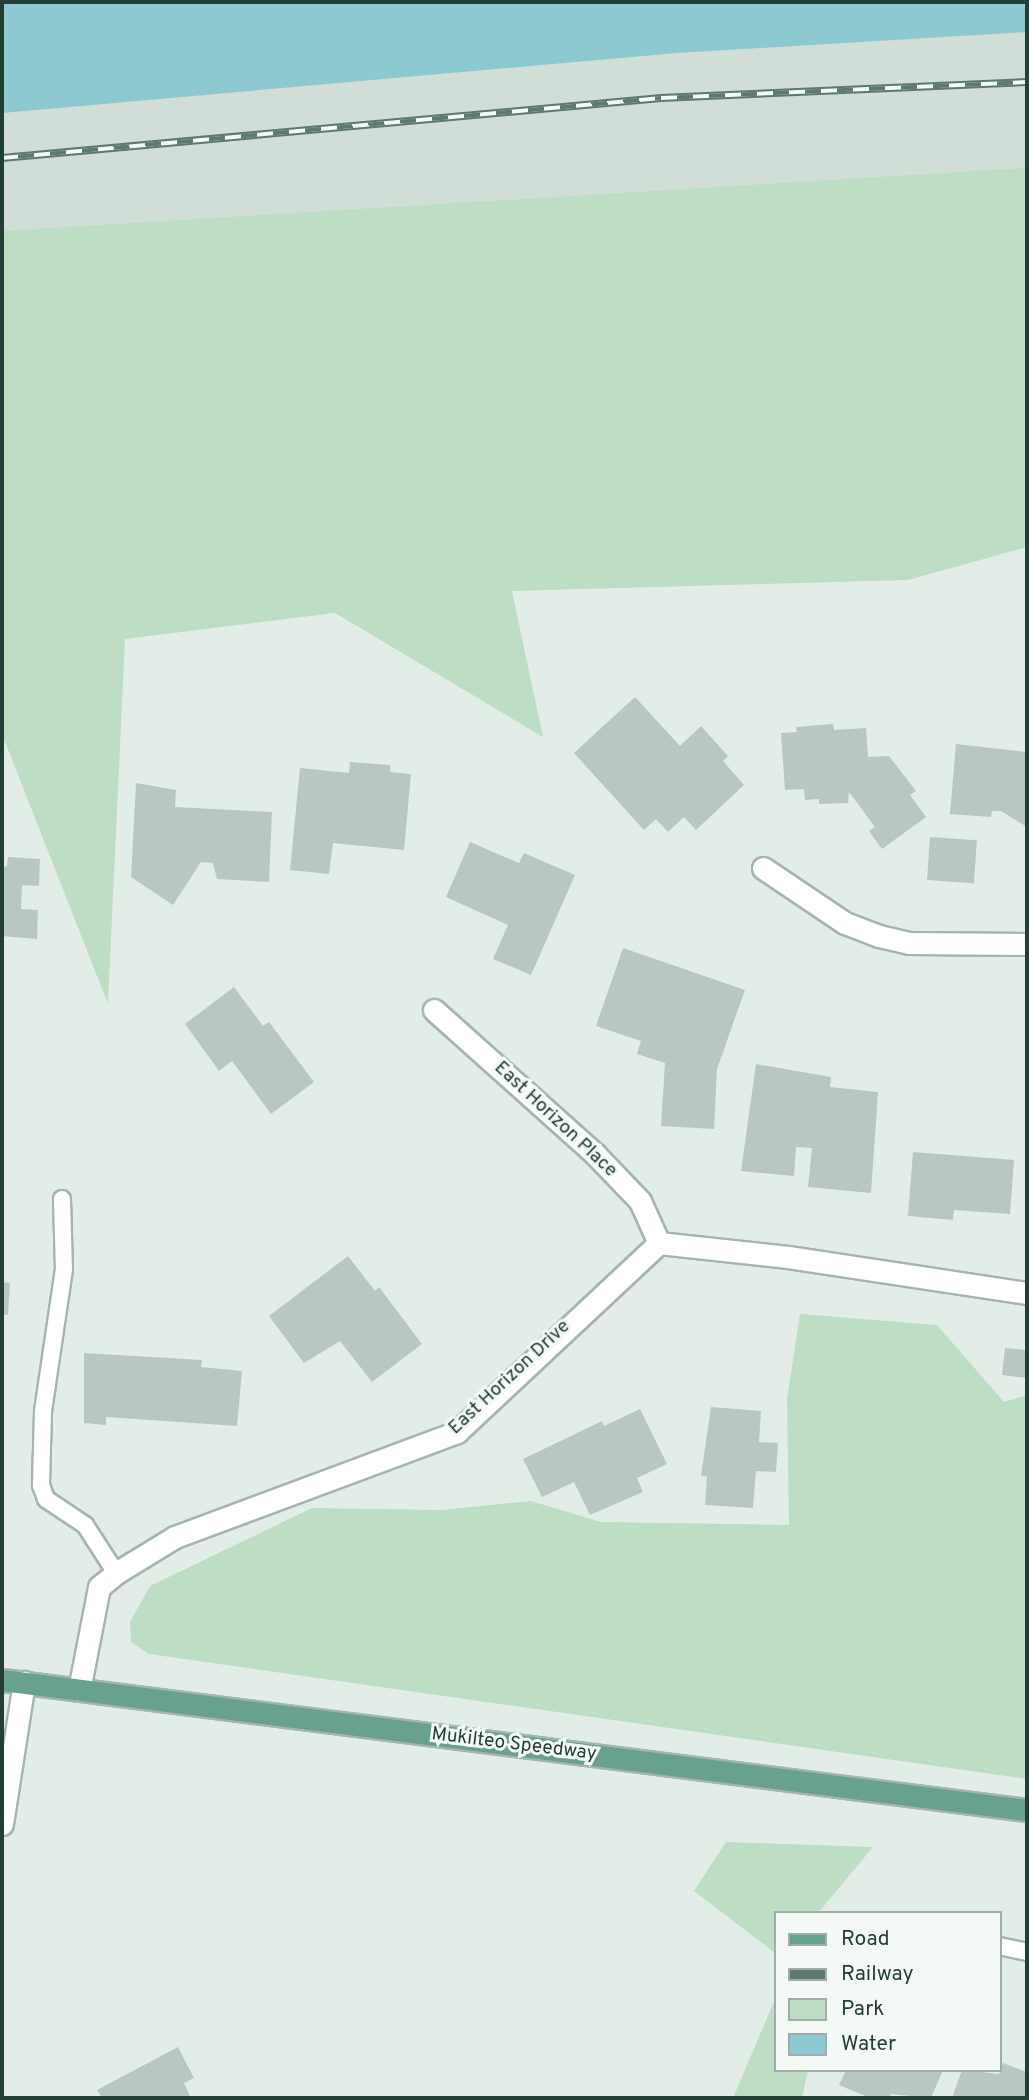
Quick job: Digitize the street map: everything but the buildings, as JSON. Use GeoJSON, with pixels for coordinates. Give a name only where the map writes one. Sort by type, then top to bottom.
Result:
{"type":"FeatureCollection","features":[{"type":"Feature","properties":{"kind":"main road","name":"Mukilteo Speedway"},"geometry":{"type":"LineString","coordinates":[[2,1679],[1027,1810]]}},
{"type":"Feature","properties":{"kind":"street"},"geometry":{"type":"LineString","coordinates":[[762,869],[845,923],[879,936],[921,944],[1027,944]]}},
{"type":"Feature","properties":{"kind":"street","name":"East Horizon Place"},"geometry":{"type":"LineString","coordinates":[[434,1010],[595,1154],[640,1201],[659,1243]]}},
{"type":"Feature","properties":{"kind":"street"},"geometry":{"type":"LineString","coordinates":[[659,1243],[788,1257],[1027,1293]]}},
{"type":"Feature","properties":{"kind":"street","name":"East Horizon Drive"},"geometry":{"type":"LineString","coordinates":[[79,1690],[99,1587],[116,1573],[174,1537],[457,1432],[659,1243]]}},
{"type":"Feature","properties":{"kind":"street"},"geometry":{"type":"LineString","coordinates":[[2,1824],[24,1682]]}},
{"type":"Feature","properties":{"kind":"lane"},"geometry":{"type":"LineString","coordinates":[[62,1199],[64,1269],[43,1412],[41,1485],[46,1499],[90,1531],[116,1573]]}},
{"type":"Feature","properties":{"kind":"lane"},"geometry":{"type":"LineString","coordinates":[[1001,1946],[1027,1952]]}},
{"type":"Feature","properties":{"kind":"shaded area"},"geometry":{"type":"Polygon","coordinates":[[[2,5],[1027,5],[1027,291],[2,291],[2,5]]]}},
{"type":"Feature","properties":{"kind":"green space"},"geometry":{"type":"Polygon","coordinates":[[[1027,168],[1027,547],[908,580],[512,591],[543,737],[335,613],[125,639],[108,1004],[2,734],[2,231],[1027,168]]]}},
{"type":"Feature","properties":{"kind":"green space"},"geometry":{"type":"Polygon","coordinates":[[[800,1314],[937,1325],[1004,1402],[1027,1395],[1027,1779],[149,1654],[131,1642],[130,1622],[150,1586],[312,1508],[441,1510],[531,1501],[601,1522],[789,1525],[787,1399],[800,1314]]]}},
{"type":"Feature","properties":{"kind":"green space"},"geometry":{"type":"Polygon","coordinates":[[[726,1842],[873,1847],[820,1911],[774,1911],[774,1952],[694,1891],[726,1842]]]}},
{"type":"Feature","properties":{"kind":"green space"},"geometry":{"type":"Polygon","coordinates":[[[774,2001],[774,2072],[808,2072],[802,2098],[733,2098],[774,2001]]]}},
{"type":"Feature","properties":{"kind":"water"},"geometry":{"type":"Polygon","coordinates":[[[2,2],[1027,2],[1027,32],[677,53],[2,113],[2,2]]]}},
{"type":"Feature","properties":{"kind":"railway"},"geometry":{"type":"LineString","coordinates":[[2,158],[661,98],[1027,82]]}}]}
